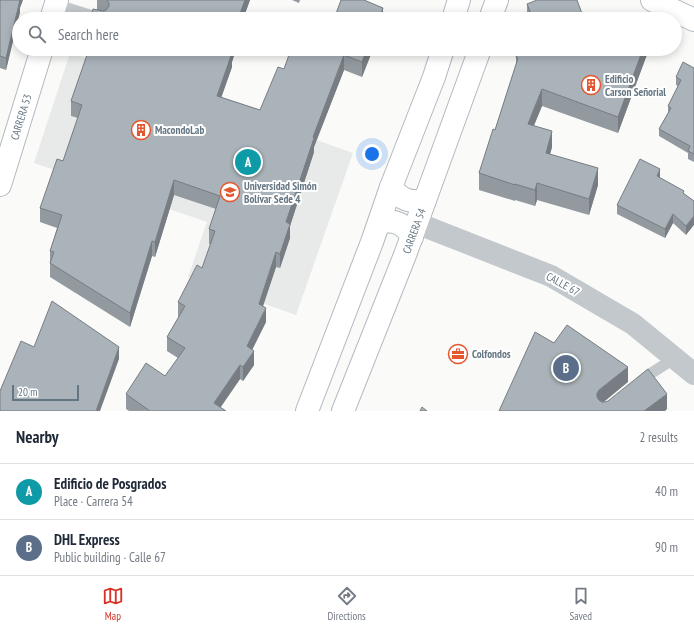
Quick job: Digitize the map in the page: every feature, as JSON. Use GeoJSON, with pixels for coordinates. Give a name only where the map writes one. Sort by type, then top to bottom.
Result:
{"type":"FeatureCollection","features":[{"type":"Feature","properties":{"kind":"main road"},"geometry":{"type":"LineString","coordinates":[[455,12],[459,0]]}},
{"type":"Feature","properties":{"kind":"main road"},"geometry":{"type":"LineString","coordinates":[[493,12],[497,0]]}},
{"type":"Feature","properties":{"kind":"main road"},"geometry":{"type":"LineString","coordinates":[[652,0],[677,12]]}},
{"type":"Feature","properties":{"kind":"main road"},"geometry":{"type":"LineString","coordinates":[[682,14],[694,20]]}},
{"type":"Feature","properties":{"kind":"main road","name":"CARRERA 53"},"geometry":{"type":"LineString","coordinates":[[0,185],[40,56]]}},
{"type":"Feature","properties":{"kind":"main road"},"geometry":{"type":"LineString","coordinates":[[308,411],[441,56]]}},
{"type":"Feature","properties":{"kind":"main road","name":"CARRERA 54"},"geometry":{"type":"LineString","coordinates":[[344,411],[414,230],[477,56]]}},
{"type":"Feature","properties":{"kind":"main road"},"geometry":{"type":"LineString","coordinates":[[391,187],[400,197],[406,200],[425,200]]}},
{"type":"Feature","properties":{"kind":"main road"},"geometry":{"type":"LineString","coordinates":[[378,223],[390,221],[400,224],[409,232],[414,230]]}},
{"type":"Feature","properties":{"kind":"street","name":"CALLE 67"},"geometry":{"type":"LineString","coordinates":[[414,230],[429,228],[551,276],[633,324],[694,374]]}},
{"type":"Feature","properties":{"kind":"lane"},"geometry":{"type":"LineString","coordinates":[[54,8],[71,12]]}},
{"type":"Feature","properties":{"kind":"lane"},"geometry":{"type":"LineString","coordinates":[[633,388],[650,374],[675,358]]}},
{"type":"Feature","properties":{"kind":"shaded area","name":"Universidad Simón Bolívar Sede 4"},"geometry":{"type":"Polygon","coordinates":[[[69,56],[78,56],[353,153],[296,315],[188,277],[207,222],[34,163],[69,56]]]}},
{"type":"Feature","properties":{"kind":"building"},"geometry":{"type":"Polygon","coordinates":[[[0,0],[20,0],[17,12],[12,12],[12,33],[6,58],[0,56],[0,0]]]}},
{"type":"Feature","properties":{"kind":"building"},"geometry":{"type":"Polygon","coordinates":[[[107,0],[245,0],[241,12],[92,12],[93,9],[103,11],[106,10],[109,3],[107,0]]]}},
{"type":"Feature","properties":{"kind":"building"},"geometry":{"type":"Polygon","coordinates":[[[341,0],[364,0],[383,8],[382,12],[337,12],[341,0]]]}},
{"type":"Feature","properties":{"kind":"building"},"geometry":{"type":"Polygon","coordinates":[[[537,0],[577,0],[581,12],[530,12],[527,4],[537,0]]]}},
{"type":"Feature","properties":{"kind":"building"},"geometry":{"type":"Polygon","coordinates":[[[87,56],[231,56],[217,96],[260,110],[278,67],[284,69],[289,56],[344,56],[313,137],[314,138],[286,222],[290,224],[280,254],[276,252],[259,304],[266,308],[247,346],[254,351],[243,367],[240,365],[214,403],[226,411],[150,411],[126,394],[146,363],[165,376],[185,348],[167,337],[185,306],[178,302],[197,265],[202,268],[215,231],[209,229],[220,196],[174,180],[155,242],[152,241],[130,313],[50,263],[54,252],[50,251],[62,215],[40,208],[57,159],[63,161],[82,105],[71,101],[87,56]]]}},
{"type":"Feature","properties":{"kind":"building"},"geometry":{"type":"Polygon","coordinates":[[[347,56],[364,56],[362,62],[347,56]]]}},
{"type":"Feature","properties":{"kind":"building"},"geometry":{"type":"Polygon","coordinates":[[[640,56],[618,117],[542,89],[528,124],[552,131],[546,153],[598,168],[589,199],[537,183],[535,190],[479,173],[493,129],[495,130],[518,58],[516,57],[640,56]]]}},
{"type":"Feature","properties":{"kind":"building"},"geometry":{"type":"Polygon","coordinates":[[[683,62],[694,68],[694,154],[688,151],[690,146],[659,129],[671,108],[668,106],[681,80],[676,77],[683,62]]]}},
{"type":"Feature","properties":{"kind":"building"},"geometry":{"type":"Polygon","coordinates":[[[640,159],[660,169],[657,176],[684,191],[683,193],[694,201],[694,216],[686,226],[673,214],[665,229],[617,205],[640,159]]]}},
{"type":"Feature","properties":{"kind":"building"},"geometry":{"type":"Polygon","coordinates":[[[52,301],[119,347],[96,411],[0,411],[0,391],[21,341],[34,347],[52,301]]]}},
{"type":"Feature","properties":{"kind":"building"},"geometry":{"type":"Polygon","coordinates":[[[567,325],[628,367],[599,390],[597,397],[599,400],[602,402],[608,401],[648,369],[667,394],[644,411],[499,411],[535,332],[554,343],[567,325]]]}},
{"type":"Feature","properties":{"kind":"building"},"geometry":{"type":"Polygon","coordinates":[[[422,407],[427,411],[420,411],[422,407]]]}},
{"type":"Feature","properties":{"kind":"place","name":"Edificio Carson Señorial"},"geometry":{"type":"Point","coordinates":[591,85]}},
{"type":"Feature","properties":{"kind":"place","name":"MacondoLab"},"geometry":{"type":"Point","coordinates":[141,130]}},
{"type":"Feature","properties":{"kind":"place","name":"Edificio de Posgrados"},"geometry":{"type":"Point","coordinates":[248,162]}},
{"type":"Feature","properties":{"kind":"place","name":"Universidad Simón Bolívar Sede 4"},"geometry":{"type":"Point","coordinates":[230,192]}},
{"type":"Feature","properties":{"kind":"place","name":"Colfondos"},"geometry":{"type":"Point","coordinates":[458,354]}},
{"type":"Feature","properties":{"kind":"place","name":"DHL Express"},"geometry":{"type":"Point","coordinates":[566,368]}}]}
